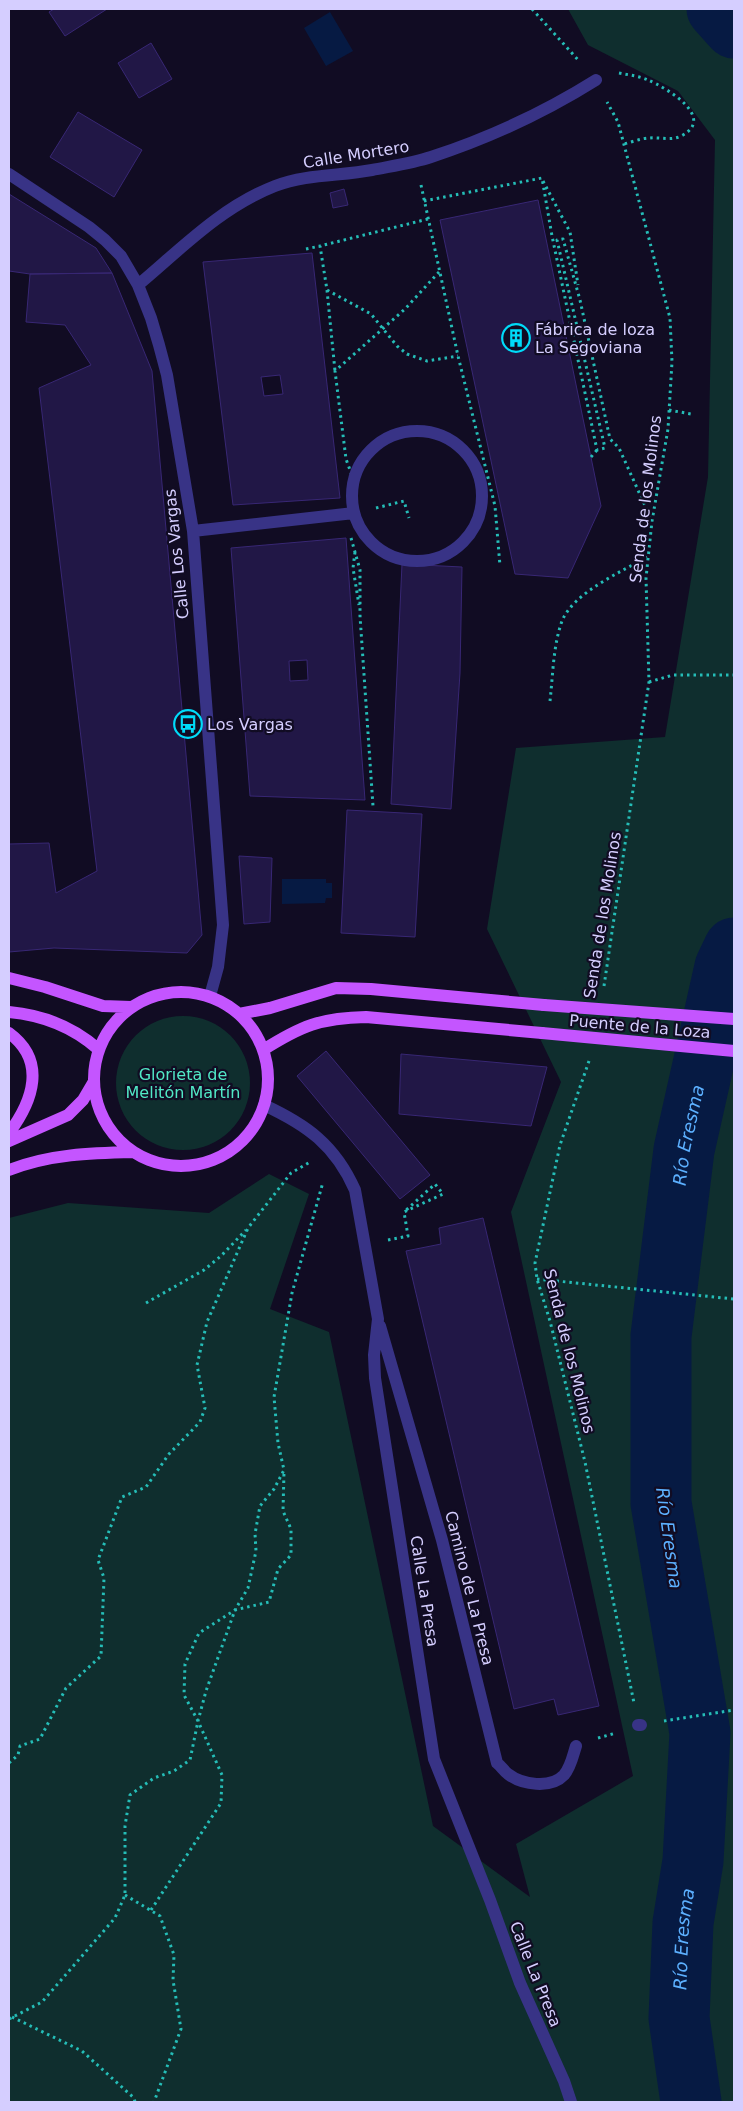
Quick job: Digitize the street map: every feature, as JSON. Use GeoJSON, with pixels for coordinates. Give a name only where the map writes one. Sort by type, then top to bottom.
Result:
{"type":"FeatureCollection","features":[{"type":"Feature","properties":{"kind":"main road"},"geometry":{"type":"LineString","coordinates":[[9,978],[103,1006],[131,1006]]}},
{"type":"Feature","properties":{"kind":"main road","name":"Puente de la Loza"},"geometry":{"type":"LineString","coordinates":[[239,1014],[270,1008],[326,991],[346,988],[371,988],[544,1005],[734,1019]]}},
{"type":"Feature","properties":{"kind":"main road"},"geometry":{"type":"LineString","coordinates":[[175,991],[210,996],[239,1014],[251,1027],[263,1050],[268,1077],[264,1106],[258,1120],[248,1135],[220,1157],[203,1163],[185,1166],[167,1165],[150,1160],[134,1152],[120,1141],[108,1128],[100,1112],[93,1083],[98,1049],[107,1032],[131,1006],[158,994],[175,991]]}},
{"type":"Feature","properties":{"kind":"main road"},"geometry":{"type":"LineString","coordinates":[[9,1012],[36,1017],[72,1029],[98,1049]]}},
{"type":"Feature","properties":{"kind":"main road","name":"Puente de la Loza"},"geometry":{"type":"LineString","coordinates":[[263,1050],[300,1028],[341,1018],[366,1017],[734,1051]]}},
{"type":"Feature","properties":{"kind":"main road"},"geometry":{"type":"LineString","coordinates":[[9,1033],[25,1050],[31,1067],[33,1084],[26,1106],[9,1133]]}},
{"type":"Feature","properties":{"kind":"main road"},"geometry":{"type":"LineString","coordinates":[[9,1140],[68,1115],[82,1100],[93,1083]]}},
{"type":"Feature","properties":{"kind":"main road"},"geometry":{"type":"LineString","coordinates":[[9,1170],[56,1156],[134,1152]]}},
{"type":"Feature","properties":{"kind":"street","name":"Calle Mortero"},"geometry":{"type":"LineString","coordinates":[[138,285],[212,222],[246,199],[274,186],[306,178],[371,170],[430,157],[528,119],[592,76]]}},
{"type":"Feature","properties":{"kind":"street","name":"Calle Los Vargas"},"geometry":{"type":"LineString","coordinates":[[9,174],[105,240],[121,256],[138,285],[151,318],[167,375],[193,531],[223,925],[218,967],[210,996]]}},
{"type":"Feature","properties":{"kind":"street"},"geometry":{"type":"LineString","coordinates":[[420,431],[435,434],[461,448],[471,460],[478,473],[481,503],[478,518],[472,531],[450,552],[437,558],[422,561],[393,556],[379,549],[368,539],[348,514],[354,481],[359,467],[367,454],[391,436],[405,432],[420,431]]}},
{"type":"Feature","properties":{"kind":"street"},"geometry":{"type":"LineString","coordinates":[[193,531],[348,514]]}},
{"type":"Feature","properties":{"kind":"street","name":"Calle La Presa"},"geometry":{"type":"LineString","coordinates":[[264,1106],[286,1116],[316,1135],[335,1154],[347,1171],[355,1190],[378,1318],[374,1355],[375,1378],[434,1759],[490,1900],[520,1983],[564,2081],[571,2102]]}},
{"type":"Feature","properties":{"kind":"street","name":"Camino de La Presa"},"geometry":{"type":"LineString","coordinates":[[378,1318],[442,1540],[497,1763],[508,1775],[522,1781],[542,1784],[556,1780],[564,1775],[576,1746]]}},
{"type":"Feature","properties":{"kind":"path","name":"Senda de los Molinos"},"geometry":{"type":"LineString","coordinates":[[532,9],[592,76],[618,122],[670,318],[672,362],[669,410],[665,448],[647,557],[646,601],[649,639],[649,682],[603,995]]}},
{"type":"Feature","properties":{"kind":"path"},"geometry":{"type":"LineString","coordinates":[[592,76],[631,75],[649,81],[672,93],[694,116],[693,126],[682,135],[667,139],[649,138],[624,144]]}},
{"type":"Feature","properties":{"kind":"path"},"geometry":{"type":"LineString","coordinates":[[424,201],[542,178]]}},
{"type":"Feature","properties":{"kind":"path"},"geometry":{"type":"LineString","coordinates":[[542,178],[570,232],[580,300]]}},
{"type":"Feature","properties":{"kind":"path"},"geometry":{"type":"LineString","coordinates":[[542,178],[552,236],[597,450]]}},
{"type":"Feature","properties":{"kind":"path"},"geometry":{"type":"LineString","coordinates":[[421,185],[458,356],[495,506],[500,566]]}},
{"type":"Feature","properties":{"kind":"path"},"geometry":{"type":"LineString","coordinates":[[306,249],[428,219]]}},
{"type":"Feature","properties":{"kind":"path"},"geometry":{"type":"LineString","coordinates":[[591,457],[597,450],[605,448],[558,240],[563,239],[580,300],[610,438],[619,448],[652,521]]}},
{"type":"Feature","properties":{"kind":"path"},"geometry":{"type":"LineString","coordinates":[[320,246],[327,290],[346,459],[354,481]]}},
{"type":"Feature","properties":{"kind":"path"},"geometry":{"type":"LineString","coordinates":[[335,371],[385,329],[439,272]]}},
{"type":"Feature","properties":{"kind":"path"},"geometry":{"type":"LineString","coordinates":[[327,290],[371,314],[397,346],[407,354],[427,361],[458,356]]}},
{"type":"Feature","properties":{"kind":"path"},"geometry":{"type":"LineString","coordinates":[[669,410],[691,414]]}},
{"type":"Feature","properties":{"kind":"path"},"geometry":{"type":"LineString","coordinates":[[388,506],[404,501],[409,518]]}},
{"type":"Feature","properties":{"kind":"path"},"geometry":{"type":"LineString","coordinates":[[348,514],[360,570],[360,616],[373,806]]}},
{"type":"Feature","properties":{"kind":"path"},"geometry":{"type":"LineString","coordinates":[[355,549],[353,568],[360,616]]}},
{"type":"Feature","properties":{"kind":"path"},"geometry":{"type":"LineString","coordinates":[[550,701],[556,650],[563,620],[579,598],[647,557]]}},
{"type":"Feature","properties":{"kind":"path"},"geometry":{"type":"LineString","coordinates":[[649,682],[673,675],[734,675]]}},
{"type":"Feature","properties":{"kind":"path","name":"Senda de los Molinos"},"geometry":{"type":"LineString","coordinates":[[590,1060],[571,1110],[550,1187],[534,1263],[585,1462],[640,1725]]}},
{"type":"Feature","properties":{"kind":"path"},"geometry":{"type":"LineString","coordinates":[[146,1303],[204,1270],[221,1256],[248,1228],[291,1173],[316,1158]]}},
{"type":"Feature","properties":{"kind":"path"},"geometry":{"type":"LineString","coordinates":[[151,1910],[221,1803],[222,1776],[198,1721],[184,1695],[185,1664],[199,1633],[235,1610],[269,1602],[278,1569],[291,1555],[291,1530],[283,1512],[284,1470],[278,1443],[274,1397],[292,1293],[326,1175]]}},
{"type":"Feature","properties":{"kind":"path"},"geometry":{"type":"LineString","coordinates":[[435,1184],[444,1194],[436,1198],[404,1212],[435,1184]]}},
{"type":"Feature","properties":{"kind":"path"},"geometry":{"type":"LineString","coordinates":[[385,1241],[408,1236],[404,1212]]}},
{"type":"Feature","properties":{"kind":"path"},"geometry":{"type":"LineString","coordinates":[[9,1762],[18,1755],[20,1746],[40,1739],[66,1688],[100,1656],[104,1578],[98,1560],[122,1497],[146,1487],[169,1454],[200,1422],[205,1408],[197,1365],[203,1339],[208,1322],[248,1228]]}},
{"type":"Feature","properties":{"kind":"path"},"geometry":{"type":"LineString","coordinates":[[538,1279],[734,1299]]}},
{"type":"Feature","properties":{"kind":"path"},"geometry":{"type":"LineString","coordinates":[[10,2018],[42,2002],[115,1918],[125,1895],[125,1826],[130,1796],[154,1778],[174,1771],[190,1760],[206,1691],[235,1610],[248,1588],[256,1551],[255,1534],[260,1506],[274,1489],[284,1470]]}},
{"type":"Feature","properties":{"kind":"path"},"geometry":{"type":"LineString","coordinates":[[576,1746],[640,1725],[734,1710]]}},
{"type":"Feature","properties":{"kind":"path"},"geometry":{"type":"LineString","coordinates":[[125,1895],[160,1916],[174,1955],[173,1980],[181,2029],[154,2102]]}},
{"type":"Feature","properties":{"kind":"path"},"geometry":{"type":"LineString","coordinates":[[10,2018],[82,2051],[134,2098],[135,2102]]}},
{"type":"Feature","properties":{"kind":"green space"},"geometry":{"type":"Polygon","coordinates":[[[568,9],[734,9],[734,2102],[9,2102],[9,1218],[68,1203],[209,1213],[269,1174],[309,1194],[270,1309],[329,1332],[433,1826],[530,1897],[516,1844],[633,1776],[511,1212],[561,1082],[487,929],[516,748],[665,737],[708,477],[715,140],[678,91],[588,45],[568,9]]]}},
{"type":"Feature","properties":{"kind":"green space","name":"Glorieta de Melitón Martín"},"geometry":{"type":"Polygon","coordinates":[[[183,1016],[209,1021],[220,1027],[230,1036],[239,1046],[245,1057],[250,1083],[245,1109],[239,1120],[230,1130],[220,1139],[209,1145],[183,1150],[157,1145],[146,1139],[136,1130],[127,1120],[121,1109],[116,1083],[121,1057],[127,1046],[136,1036],[146,1027],[157,1021],[183,1016]]]}},
{"type":"Feature","properties":{"kind":"water"},"geometry":{"type":"Polygon","coordinates":[[[330,12],[353,51],[326,66],[304,28],[330,12]]]}},
{"type":"Feature","properties":{"kind":"water"},"geometry":{"type":"Polygon","coordinates":[[[282,879],[326,879],[326,883],[332,883],[332,898],[326,898],[325,903],[282,904],[282,879]]]}},
{"type":"Feature","properties":{"kind":"building"},"geometry":{"type":"Polygon","coordinates":[[[54,9],[107,9],[65,36],[49,12],[54,9]]]}},
{"type":"Feature","properties":{"kind":"building"},"geometry":{"type":"Polygon","coordinates":[[[151,43],[172,79],[139,98],[118,63],[151,43]]]}},
{"type":"Feature","properties":{"kind":"building"},"geometry":{"type":"Polygon","coordinates":[[[78,112],[142,150],[114,197],[50,157],[78,112]]]}},
{"type":"Feature","properties":{"kind":"building"},"geometry":{"type":"Polygon","coordinates":[[[344,189],[348,205],[333,208],[330,193],[344,189]]]}},
{"type":"Feature","properties":{"kind":"building"},"geometry":{"type":"Polygon","coordinates":[[[9,194],[96,248],[112,273],[30,274],[9,271],[9,194]]]}},
{"type":"Feature","properties":{"kind":"building","name":"Fábrica de loza La Segoviana"},"geometry":{"type":"Polygon","coordinates":[[[538,200],[601,506],[568,578],[515,574],[440,220],[538,200]]]}},
{"type":"Feature","properties":{"kind":"building"},"geometry":{"type":"Polygon","coordinates":[[[312,253],[340,498],[233,505],[203,262],[312,253]],[[280,375],[261,377],[264,396],[283,394],[280,375]]]}},
{"type":"Feature","properties":{"kind":"building"},"geometry":{"type":"Polygon","coordinates":[[[112,273],[152,371],[202,935],[187,953],[54,948],[9,952],[9,844],[49,843],[56,893],[97,871],[39,388],[91,365],[65,325],[26,322],[30,274],[112,273]]]}},
{"type":"Feature","properties":{"kind":"building"},"geometry":{"type":"Polygon","coordinates":[[[346,538],[365,800],[250,796],[231,548],[346,538]],[[307,660],[289,661],[290,681],[308,680],[307,660]]]}},
{"type":"Feature","properties":{"kind":"building"},"geometry":{"type":"Polygon","coordinates":[[[402,564],[462,567],[460,673],[451,809],[391,804],[402,564]]]}},
{"type":"Feature","properties":{"kind":"building"},"geometry":{"type":"Polygon","coordinates":[[[347,810],[422,814],[415,937],[341,933],[347,810]]]}},
{"type":"Feature","properties":{"kind":"building"},"geometry":{"type":"Polygon","coordinates":[[[239,856],[272,858],[270,922],[244,924],[239,856]]]}},
{"type":"Feature","properties":{"kind":"building"},"geometry":{"type":"Polygon","coordinates":[[[326,1051],[430,1175],[400,1199],[297,1076],[326,1051]]]}},
{"type":"Feature","properties":{"kind":"building"},"geometry":{"type":"Polygon","coordinates":[[[401,1054],[547,1067],[531,1126],[399,1114],[401,1054]]]}},
{"type":"Feature","properties":{"kind":"building"},"geometry":{"type":"Polygon","coordinates":[[[483,1218],[599,1706],[558,1715],[554,1699],[514,1709],[406,1251],[441,1244],[439,1228],[483,1218]]]}},
{"type":"Feature","properties":{"kind":"waterway","name":"Río Eresma"},"geometry":{"type":"LineString","coordinates":[[717,9],[734,28]]}},
{"type":"Feature","properties":{"kind":"waterway","name":"Río Eresma"},"geometry":{"type":"LineString","coordinates":[[691,2102],[679,2018],[683,1923],[693,1861],[700,1733],[661,1503],[661,1336],[684,1150],[725,967],[734,948]]}},
{"type":"Feature","properties":{"kind":"place","name":"Fábrica de loza La Segoviana"},"geometry":{"type":"Point","coordinates":[516,338]}},
{"type":"Feature","properties":{"kind":"place","name":"Los Vargas"},"geometry":{"type":"Point","coordinates":[188,724]}}]}
